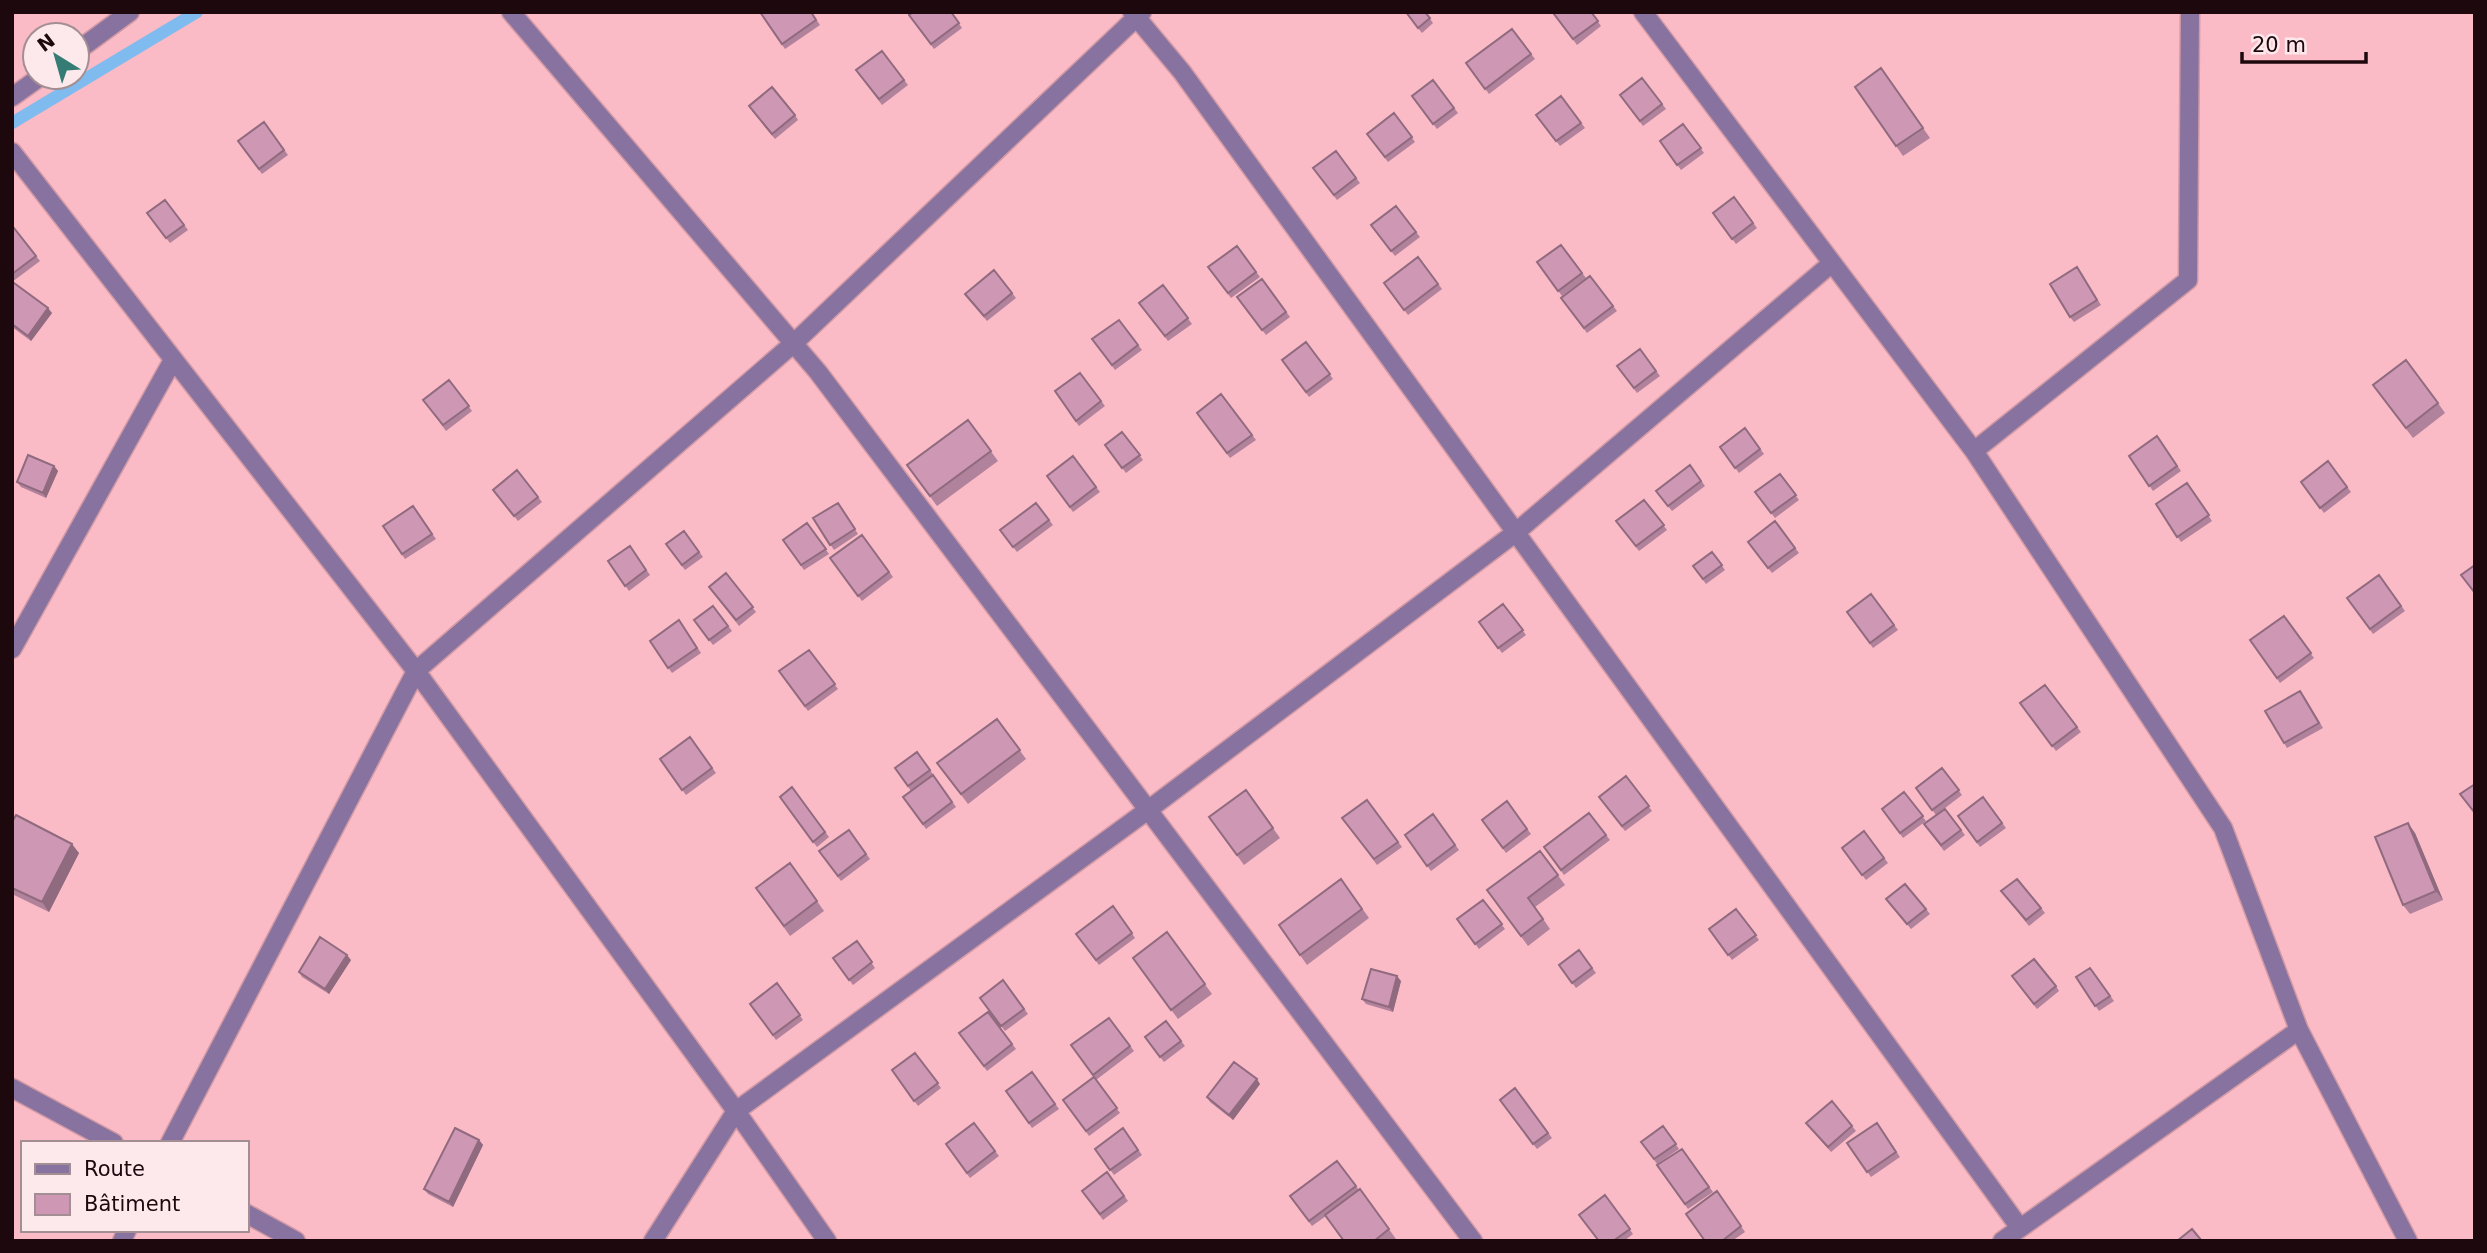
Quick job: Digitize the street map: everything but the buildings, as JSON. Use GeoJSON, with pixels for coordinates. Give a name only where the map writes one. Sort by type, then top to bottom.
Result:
{"type":"FeatureCollection","features":[{"type":"Feature","properties":{"kind":"street"},"geometry":{"type":"LineString","coordinates":[[91,41],[130,12]]}},
{"type":"Feature","properties":{"kind":"street"},"geometry":{"type":"LineString","coordinates":[[512,12],[835,394],[1473,1241]]}},
{"type":"Feature","properties":{"kind":"street"},"geometry":{"type":"LineString","coordinates":[[1643,12],[1974,451],[2223,828],[2299,1030],[2408,1241]]}},
{"type":"Feature","properties":{"kind":"street"},"geometry":{"type":"LineString","coordinates":[[1974,451],[2188,280],[2190,12]]}},
{"type":"Feature","properties":{"kind":"street"},"geometry":{"type":"LineString","coordinates":[[171,1141],[416,671],[793,343],[1137,14],[1182,72],[2020,1228]]}},
{"type":"Feature","properties":{"kind":"street"},"geometry":{"type":"LineString","coordinates":[[12,152],[416,671],[736,1111],[827,1241]]}},
{"type":"Feature","properties":{"kind":"street"},"geometry":{"type":"LineString","coordinates":[[653,1241],[736,1111],[1148,810],[1515,533],[1832,263]]}},
{"type":"Feature","properties":{"kind":"street"},"geometry":{"type":"LineString","coordinates":[[12,649],[173,360]]}},
{"type":"Feature","properties":{"kind":"street"},"geometry":{"type":"LineString","coordinates":[[2003,1241],[2299,1030]]}},
{"type":"Feature","properties":{"kind":"street"},"geometry":{"type":"LineString","coordinates":[[12,1088],[110,1141]]}},
{"type":"Feature","properties":{"kind":"street"},"geometry":{"type":"LineString","coordinates":[[248,1215],[296,1241]]}},
{"type":"Feature","properties":{"kind":"waterway"},"geometry":{"type":"LineString","coordinates":[[12,123],[197,12]]}}]}
